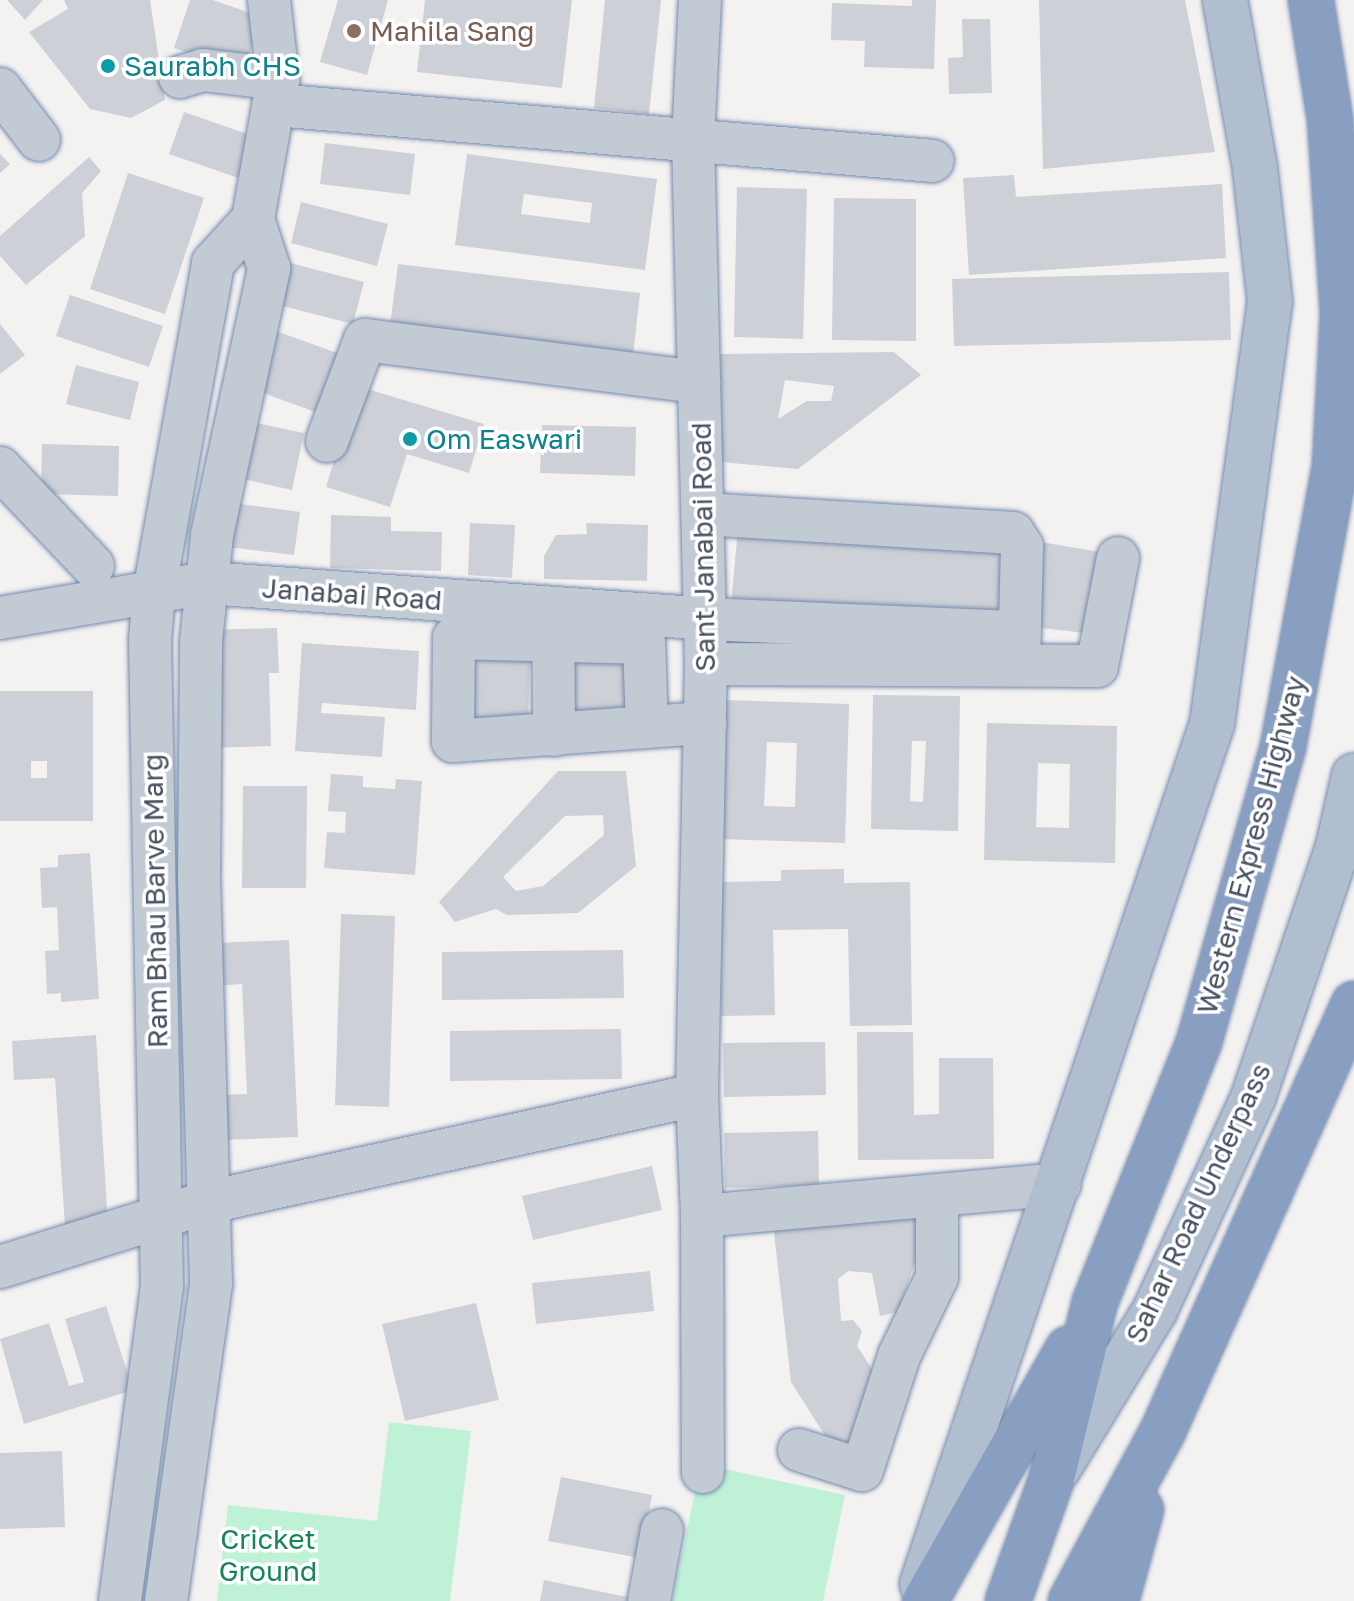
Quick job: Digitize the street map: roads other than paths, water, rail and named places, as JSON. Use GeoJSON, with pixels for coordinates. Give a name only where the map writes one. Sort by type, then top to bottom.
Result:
{"type":"FeatureCollection","features":[{"type":"Feature","properties":{"kind":"highway","name":"Western Express Highway"},"geometry":{"type":"LineString","coordinates":[[1008,1600],[1052,1478],[1095,1302],[1199,1042],[1283,747],[1335,467],[1343,313],[1330,119],[1311,0]]}},
{"type":"Feature","properties":{"kind":"highway"},"geometry":{"type":"LineString","coordinates":[[1071,1601],[1162,1433],[1354,1004]]}},
{"type":"Feature","properties":{"kind":"highway"},"geometry":{"type":"LineString","coordinates":[[925,1601],[1095,1302]]}},
{"type":"Feature","properties":{"kind":"highway"},"geometry":{"type":"LineString","coordinates":[[1116,1601],[1162,1433]]}},
{"type":"Feature","properties":{"kind":"main road"},"geometry":{"type":"LineString","coordinates":[[916,1601],[1060,1184],[1208,739],[1216,698],[1270,302],[1255,168],[1225,0]]}},
{"type":"Feature","properties":{"kind":"main road","name":"Sahar Road Underpass"},"geometry":{"type":"LineString","coordinates":[[1052,1478],[1155,1310],[1253,1098],[1338,847],[1354,776]]}},
{"type":"Feature","properties":{"kind":"street","name":"Ram Bhau Barve Marg"},"geometry":{"type":"LineString","coordinates":[[166,1601],[211,1283],[199,878],[201,642],[212,535],[269,268],[253,219],[276,92],[269,0]]}},
{"type":"Feature","properties":{"kind":"street","name":"Sant Janabai Road"},"geometry":{"type":"LineString","coordinates":[[700,0],[693,139],[706,664],[697,1095],[702,1216],[703,1472]]}},
{"type":"Feature","properties":{"kind":"street"},"geometry":{"type":"LineString","coordinates":[[180,77],[203,70],[276,92],[693,139],[933,161]]}},
{"type":"Feature","properties":{"kind":"street"},"geometry":{"type":"LineString","coordinates":[[0,89],[39,140]]}},
{"type":"Feature","properties":{"kind":"street","name":"Ram Bhau Barve Marg"},"geometry":{"type":"LineString","coordinates":[[120,1601],[162,1287],[150,640],[154,592],[213,263],[253,219]]}},
{"type":"Feature","properties":{"kind":"street"},"geometry":{"type":"LineString","coordinates":[[327,441],[365,340],[699,382]]}},
{"type":"Feature","properties":{"kind":"street"},"geometry":{"type":"LineString","coordinates":[[0,468],[93,566]]}},
{"type":"Feature","properties":{"kind":"street"},"geometry":{"type":"LineString","coordinates":[[703,514],[1013,533],[1022,547],[1019,647]]}},
{"type":"Feature","properties":{"kind":"street"},"geometry":{"type":"LineString","coordinates":[[706,664],[1019,647],[1097,666],[1118,558]]}},
{"type":"Feature","properties":{"kind":"street","name":"Janabai Road"},"geometry":{"type":"LineString","coordinates":[[0,618],[207,583],[553,623],[705,619],[1019,647]]}},
{"type":"Feature","properties":{"kind":"street"},"geometry":{"type":"LineString","coordinates":[[553,623],[554,735]]}},
{"type":"Feature","properties":{"kind":"street"},"geometry":{"type":"LineString","coordinates":[[647,727],[644,643],[553,623],[454,638],[453,741],[705,723]]}},
{"type":"Feature","properties":{"kind":"street"},"geometry":{"type":"LineString","coordinates":[[0,1267],[209,1202],[697,1095]]}},
{"type":"Feature","properties":{"kind":"street"},"geometry":{"type":"LineString","coordinates":[[702,1216],[1060,1184]]}},
{"type":"Feature","properties":{"kind":"street"},"geometry":{"type":"LineString","coordinates":[[799,1450],[862,1470],[899,1356],[937,1277],[937,1197]]}},
{"type":"Feature","properties":{"kind":"street"},"geometry":{"type":"LineString","coordinates":[[649,1601],[662,1530]]}},
{"type":"Feature","properties":{"kind":"place","name":"Mahila Sang"},"geometry":{"type":"Point","coordinates":[354,31]}},
{"type":"Feature","properties":{"kind":"place","name":"Saurabh CHS"},"geometry":{"type":"Point","coordinates":[108,66]}},
{"type":"Feature","properties":{"kind":"place","name":"Om Easwari"},"geometry":{"type":"Point","coordinates":[410,439]}},
{"type":"Feature","properties":{"kind":"park label","name":"Cricket Ground"},"geometry":{"type":"Point","coordinates":[268,1555]}}]}
